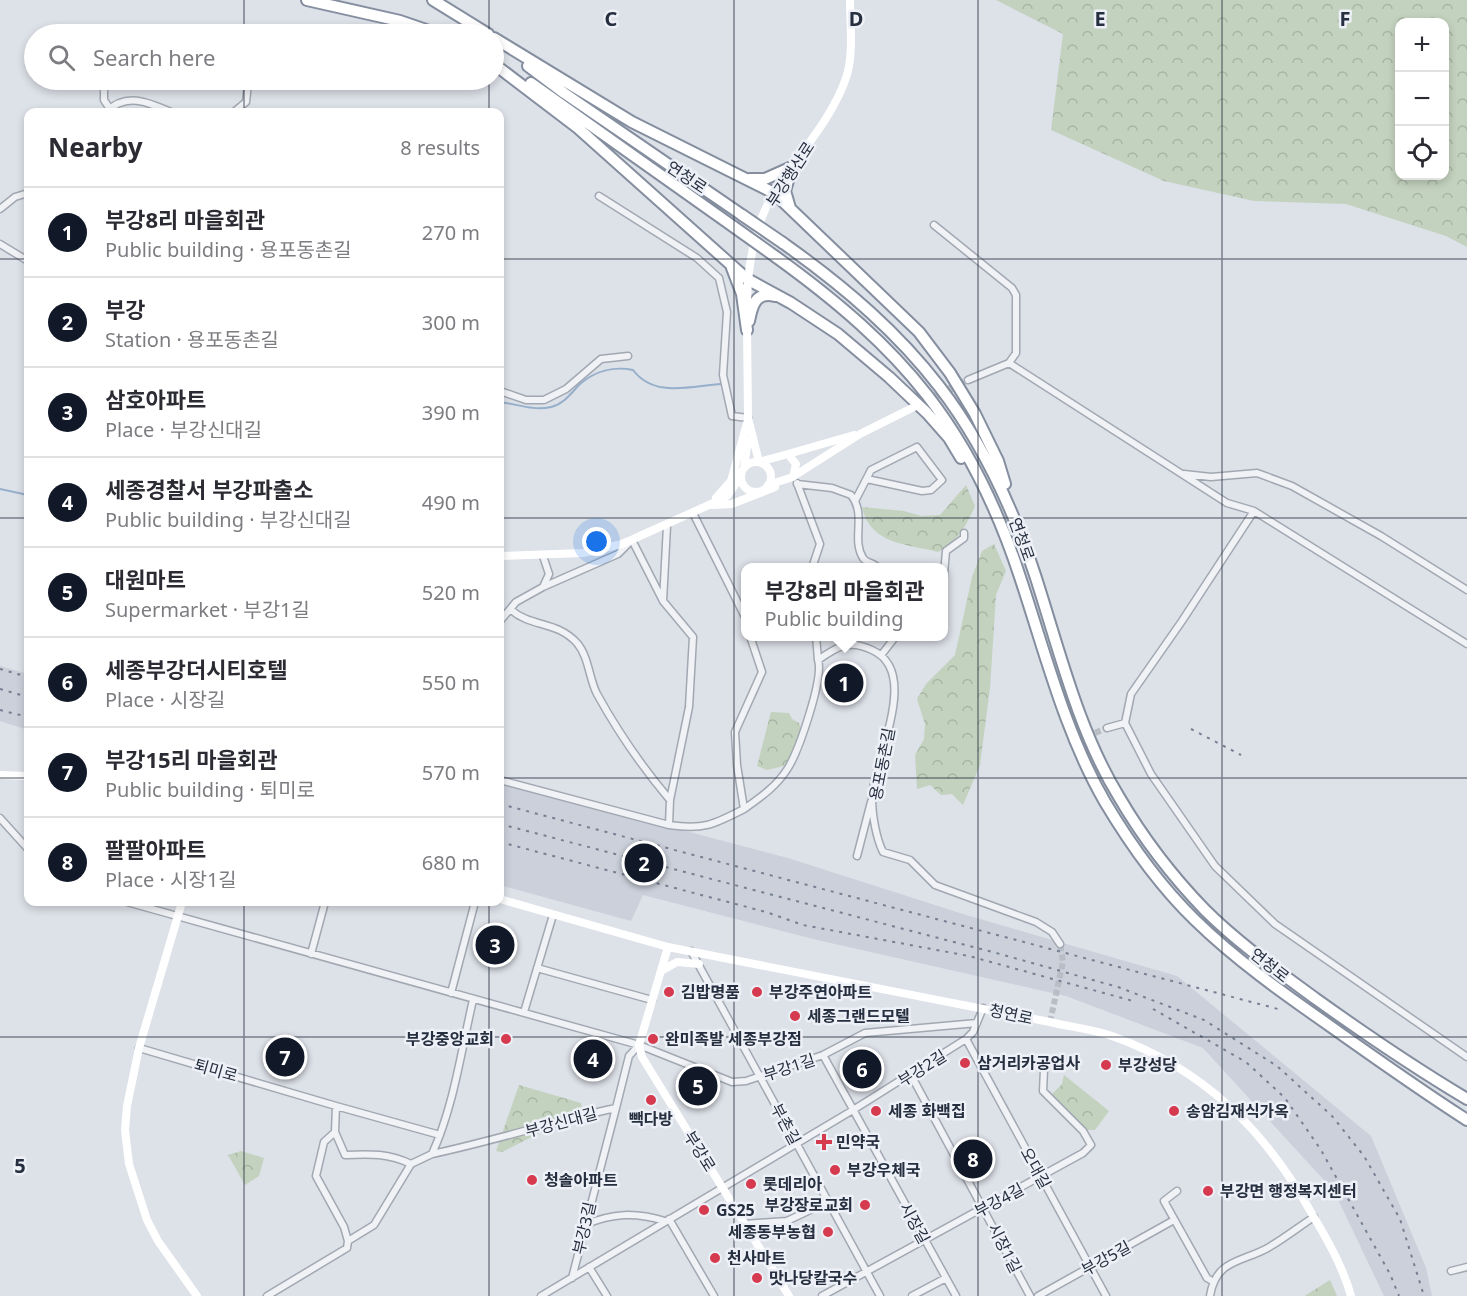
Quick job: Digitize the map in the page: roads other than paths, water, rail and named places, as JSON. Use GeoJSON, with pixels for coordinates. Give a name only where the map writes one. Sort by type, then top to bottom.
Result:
{"type":"FeatureCollection","features":[{"type":"Feature","properties":{"kind":"highway"},"geometry":{"type":"LineString","coordinates":[[433,0],[472,24]]}},
{"type":"Feature","properties":{"kind":"highway"},"geometry":{"type":"LineString","coordinates":[[308,1],[409,24]]}},
{"type":"Feature","properties":{"kind":"highway"},"geometry":{"type":"LineString","coordinates":[[504,44],[632,122],[774,194],[919,332],[950,373],[975,414],[998,461],[1019,530]]}},
{"type":"Feature","properties":{"kind":"highway","name":"연청로"},"geometry":{"type":"LineString","coordinates":[[504,46],[564,93],[742,214],[869,308],[931,374],[963,416],[1019,530],[1068,680],[1094,748],[1117,795],[1172,873],[1206,911],[1280,973],[1368,1036],[1467,1099]]}},
{"type":"Feature","properties":{"kind":"highway","name":"연청로"},"geometry":{"type":"LineString","coordinates":[[504,68],[530,82],[776,257],[859,321],[920,383],[949,423],[975,469],[1008,542],[1054,685],[1082,754],[1104,800],[1159,880],[1193,918],[1268,983],[1467,1120]]}},
{"type":"Feature","properties":{"kind":"highway"},"geometry":{"type":"LineString","coordinates":[[504,71],[578,128],[747,279],[838,334],[927,413],[949,438],[1008,542]]}},
{"type":"Feature","properties":{"kind":"highway"},"geometry":{"type":"LineString","coordinates":[[745,178],[765,179],[792,167]]}},
{"type":"Feature","properties":{"kind":"highway"},"geometry":{"type":"LineString","coordinates":[[792,167],[785,191],[793,213]]}},
{"type":"Feature","properties":{"kind":"highway"},"geometry":{"type":"LineString","coordinates":[[725,258],[736,276],[742,294],[747,330]]}},
{"type":"Feature","properties":{"kind":"highway"},"geometry":{"type":"LineString","coordinates":[[747,330],[754,301],[768,294],[780,297]]}},
{"type":"Feature","properties":{"kind":"street","name":"부강행산로"},"geometry":{"type":"LineString","coordinates":[[768,485],[771,473],[759,462],[749,421],[747,279],[753,247],[774,194],[822,124],[847,75],[850,0]]}},
{"type":"Feature","properties":{"kind":"street"},"geometry":{"type":"LineString","coordinates":[[104,90],[107,108]]}},
{"type":"Feature","properties":{"kind":"street"},"geometry":{"type":"LineString","coordinates":[[239,108],[246,102],[245,90]]}},
{"type":"Feature","properties":{"kind":"street"},"geometry":{"type":"LineString","coordinates":[[114,108],[134,99],[143,100],[162,108]]}},
{"type":"Feature","properties":{"kind":"street"},"geometry":{"type":"LineString","coordinates":[[0,209],[24,195]]}},
{"type":"Feature","properties":{"kind":"street"},"geometry":{"type":"LineString","coordinates":[[599,196],[697,258],[719,278],[727,312],[723,375],[725,385],[732,416],[749,421]]}},
{"type":"Feature","properties":{"kind":"street"},"geometry":{"type":"LineString","coordinates":[[934,225],[1012,288],[1016,295],[1016,353],[1009,363],[968,380]]}},
{"type":"Feature","properties":{"kind":"street"},"geometry":{"type":"LineString","coordinates":[[0,244],[24,259]]}},
{"type":"Feature","properties":{"kind":"street"},"geometry":{"type":"LineString","coordinates":[[504,392],[526,400],[544,400],[566,389],[601,359],[628,356]]}},
{"type":"Feature","properties":{"kind":"street"},"geometry":{"type":"LineString","coordinates":[[1009,363],[1227,503],[1254,511],[1467,644]]}},
{"type":"Feature","properties":{"kind":"street"},"geometry":{"type":"LineString","coordinates":[[710,505],[732,504],[795,480],[860,434],[914,407]]}},
{"type":"Feature","properties":{"kind":"street","name":"부강행산로"},"geometry":{"type":"LineString","coordinates":[[749,421],[760,450],[766,456],[775,456]]}},
{"type":"Feature","properties":{"kind":"street"},"geometry":{"type":"LineString","coordinates":[[749,421],[743,472],[746,488],[753,491]]}},
{"type":"Feature","properties":{"kind":"street"},"geometry":{"type":"LineString","coordinates":[[710,505],[730,481],[749,421]]}},
{"type":"Feature","properties":{"kind":"street"},"geometry":{"type":"LineString","coordinates":[[504,556],[583,553],[632,540],[667,526],[728,495],[751,463],[860,434]]}},
{"type":"Feature","properties":{"kind":"street"},"geometry":{"type":"LineString","coordinates":[[855,501],[871,470],[917,447],[942,480],[931,490],[922,491],[867,479]]}},
{"type":"Feature","properties":{"kind":"street"},"geometry":{"type":"LineString","coordinates":[[788,454],[796,464],[795,480],[819,544],[813,563]]}},
{"type":"Feature","properties":{"kind":"street"},"geometry":{"type":"LineString","coordinates":[[1183,474],[1211,477],[1257,474],[1292,486],[1380,536],[1467,590]]}},
{"type":"Feature","properties":{"kind":"street"},"geometry":{"type":"LineString","coordinates":[[710,505],[762,490],[768,485],[795,480],[832,488],[851,495],[855,501],[859,511],[859,544],[864,560],[870,563]]}},
{"type":"Feature","properties":{"kind":"street"},"geometry":{"type":"LineString","coordinates":[[1254,511],[1131,694],[1125,723],[1151,774],[1215,867],[1275,924],[1308,948],[1369,986],[1467,1057]]}},
{"type":"Feature","properties":{"kind":"street"},"geometry":{"type":"LineString","coordinates":[[693,513],[741,610]]}},
{"type":"Feature","properties":{"kind":"street"},"geometry":{"type":"LineString","coordinates":[[663,602],[667,526]]}},
{"type":"Feature","properties":{"kind":"street"},"geometry":{"type":"LineString","coordinates":[[945,563],[946,551],[964,538],[964,533]]}},
{"type":"Feature","properties":{"kind":"street"},"geometry":{"type":"LineString","coordinates":[[504,616],[516,602],[543,587],[618,554],[632,540]]}},
{"type":"Feature","properties":{"kind":"street"},"geometry":{"type":"LineString","coordinates":[[632,540],[663,602],[693,637],[688,707],[670,800],[669,825]]}},
{"type":"Feature","properties":{"kind":"street"},"geometry":{"type":"LineString","coordinates":[[543,556],[549,574],[543,587]]}},
{"type":"Feature","properties":{"kind":"street"},"geometry":{"type":"LineString","coordinates":[[510,609],[522,620],[555,627],[579,645],[596,692],[634,756],[670,800]]}},
{"type":"Feature","properties":{"kind":"street"},"geometry":{"type":"LineString","coordinates":[[744,809],[737,765],[735,732],[762,672],[752,641]]}},
{"type":"Feature","properties":{"kind":"street"},"geometry":{"type":"LineString","coordinates":[[504,781],[669,825],[702,828],[744,809],[772,789],[789,766],[811,705],[821,667],[816,641]]}},
{"type":"Feature","properties":{"kind":"street"},"geometry":{"type":"LineString","coordinates":[[818,660],[834,649],[851,643],[882,654],[892,641]]}},
{"type":"Feature","properties":{"kind":"street","name":"용포동촌길"},"geometry":{"type":"LineString","coordinates":[[882,654],[893,674],[895,693],[872,798],[879,843],[884,852],[910,860],[935,885],[1036,921],[1052,932],[1060,944]]}},
{"type":"Feature","properties":{"kind":"street"},"geometry":{"type":"LineString","coordinates":[[1107,728],[1125,723]]}},
{"type":"Feature","properties":{"kind":"street"},"geometry":{"type":"LineString","coordinates":[[0,775],[24,776]]}},
{"type":"Feature","properties":{"kind":"street"},"geometry":{"type":"LineString","coordinates":[[857,856],[872,798]]}},
{"type":"Feature","properties":{"kind":"street"},"geometry":{"type":"LineString","coordinates":[[0,818],[24,845]]}},
{"type":"Feature","properties":{"kind":"street","name":"청연로"},"geometry":{"type":"LineString","coordinates":[[504,900],[668,947],[983,1008],[1109,1035],[1140,1047],[1180,1069],[1229,1105],[1266,1142],[1329,1244],[1351,1296]]}},
{"type":"Feature","properties":{"kind":"street"},"geometry":{"type":"LineString","coordinates":[[142,906],[639,1045],[668,947]]}},
{"type":"Feature","properties":{"kind":"street"},"geometry":{"type":"LineString","coordinates":[[181,906],[139,1048],[127,1106],[125,1130],[129,1164],[147,1220],[158,1241],[197,1296]]}},
{"type":"Feature","properties":{"kind":"street"},"geometry":{"type":"LineString","coordinates":[[311,954],[324,906]]}},
{"type":"Feature","properties":{"kind":"street"},"geometry":{"type":"LineString","coordinates":[[451,993],[474,906]]}},
{"type":"Feature","properties":{"kind":"street"},"geometry":{"type":"LineString","coordinates":[[524,1012],[553,915]]}},
{"type":"Feature","properties":{"kind":"street","name":"부촌길"},"geometry":{"type":"LineString","coordinates":[[691,951],[880,1296]]}},
{"type":"Feature","properties":{"kind":"street"},"geometry":{"type":"LineString","coordinates":[[661,971],[677,962],[699,964]]}},
{"type":"Feature","properties":{"kind":"street"},"geometry":{"type":"LineString","coordinates":[[537,968],[652,1000]]}},
{"type":"Feature","properties":{"kind":"street"},"geometry":{"type":"LineString","coordinates":[[348,1241],[374,1225],[411,1164],[432,1154],[440,1135],[473,1000]]}},
{"type":"Feature","properties":{"kind":"street","name":"부강2길"},"geometry":{"type":"LineString","coordinates":[[723,1188],[911,1075],[966,1039],[977,1023],[983,1008]]}},
{"type":"Feature","properties":{"kind":"street","name":"부강1길"},"geometry":{"type":"LineString","coordinates":[[639,1045],[732,1082],[760,1076],[824,1055],[865,1033],[977,1023]]}},
{"type":"Feature","properties":{"kind":"street","name":"오대길"},"geometry":{"type":"LineString","coordinates":[[966,1039],[1106,1296]]}},
{"type":"Feature","properties":{"kind":"street","name":"부강신대길"},"geometry":{"type":"LineString","coordinates":[[432,1154],[616,1108],[629,1056],[639,1045]]}},
{"type":"Feature","properties":{"kind":"street","name":"부강로"},"geometry":{"type":"LineString","coordinates":[[639,1045],[642,1058],[789,1296]]}},
{"type":"Feature","properties":{"kind":"street","name":"퇴미로"},"geometry":{"type":"LineString","coordinates":[[139,1048],[336,1106]]}},
{"type":"Feature","properties":{"kind":"street","name":"시장길"},"geometry":{"type":"LineString","coordinates":[[824,1055],[956,1296]]}},
{"type":"Feature","properties":{"kind":"street","name":"부강4길"},"geometry":{"type":"LineString","coordinates":[[822,1296],[1041,1177],[1083,1153],[1091,1145],[1083,1131],[1043,1091],[1044,1070]]}},
{"type":"Feature","properties":{"kind":"street","name":"시장1길"},"geometry":{"type":"LineString","coordinates":[[911,1075],[1030,1296]]}},
{"type":"Feature","properties":{"kind":"street"},"geometry":{"type":"LineString","coordinates":[[411,1164],[392,1155],[345,1155],[334,1131],[336,1106],[440,1135]]}},
{"type":"Feature","properties":{"kind":"street","name":"부강3길"},"geometry":{"type":"LineString","coordinates":[[572,1278],[616,1108]]}},
{"type":"Feature","properties":{"kind":"street"},"geometry":{"type":"LineString","coordinates":[[267,1296],[347,1248],[348,1241],[344,1227],[316,1176],[324,1142],[334,1131]]}},
{"type":"Feature","properties":{"kind":"street","name":"부강3길"},"geometry":{"type":"LineString","coordinates":[[541,1296],[723,1188]]}},
{"type":"Feature","properties":{"kind":"street"},"geometry":{"type":"LineString","coordinates":[[1177,1191],[1164,1201],[1207,1278],[1212,1281]]}},
{"type":"Feature","properties":{"kind":"street"},"geometry":{"type":"LineString","coordinates":[[744,1224],[787,1221],[829,1201]]}},
{"type":"Feature","properties":{"kind":"street"},"geometry":{"type":"LineString","coordinates":[[584,1225],[605,1216],[621,1214],[638,1214],[667,1220],[714,1296]]}},
{"type":"Feature","properties":{"kind":"street"},"geometry":{"type":"LineString","coordinates":[[1210,1296],[1212,1281],[1223,1268],[1269,1247],[1314,1217]]}},
{"type":"Feature","properties":{"kind":"street","name":"부강5길"},"geometry":{"type":"LineString","coordinates":[[1038,1296],[1174,1220]]}},
{"type":"Feature","properties":{"kind":"street","name":"부강3길"},"geometry":{"type":"LineString","coordinates":[[590,1267],[607,1296]]}},
{"type":"Feature","properties":{"kind":"street"},"geometry":{"type":"LineString","coordinates":[[1451,1270],[1467,1267]]}},
{"type":"Feature","properties":{"kind":"street"},"geometry":{"type":"LineString","coordinates":[[912,1296],[946,1278]]}},
{"type":"Feature","properties":{"kind":"waterway"},"geometry":{"type":"LineString","coordinates":[[504,403],[531,408],[556,406],[592,376],[619,369],[633,370],[642,379],[662,387],[685,388],[721,384]]}},
{"type":"Feature","properties":{"kind":"waterway"},"geometry":{"type":"LineString","coordinates":[[0,489],[24,494]]}},
{"type":"Feature","properties":{"kind":"tunnel"},"geometry":{"type":"LineString","coordinates":[[914,407],[968,380]]}},
{"type":"Feature","properties":{"kind":"tunnel"},"geometry":{"type":"LineString","coordinates":[[1070,743],[1107,728]]}},
{"type":"Feature","properties":{"kind":"tunnel"},"geometry":{"type":"LineString","coordinates":[[1050,1022],[1063,962],[1060,944]]}},
{"type":"Feature","properties":{"kind":"railway"},"geometry":{"type":"LineString","coordinates":[[0,669],[24,676]]}},
{"type":"Feature","properties":{"kind":"railway"},"geometry":{"type":"LineString","coordinates":[[0,689],[24,696]]}},
{"type":"Feature","properties":{"kind":"railway"},"geometry":{"type":"LineString","coordinates":[[0,710],[24,716]]}},
{"type":"Feature","properties":{"kind":"railway"},"geometry":{"type":"LineString","coordinates":[[1191,729],[1241,755]]}},
{"type":"Feature","properties":{"kind":"railway"},"geometry":{"type":"LineString","coordinates":[[504,805],[1278,1009]]}},
{"type":"Feature","properties":{"kind":"railway"},"geometry":{"type":"LineString","coordinates":[[504,825],[1000,954],[1118,987],[1204,1020],[1277,1066],[1332,1116],[1364,1156],[1400,1219],[1424,1296]]}},
{"type":"Feature","properties":{"kind":"railway"},"geometry":{"type":"LineString","coordinates":[[504,843],[766,912],[803,925],[969,956],[1133,1001]]}},
{"type":"Feature","properties":{"kind":"railway"},"geometry":{"type":"LineString","coordinates":[[1153,1009],[1246,1062],[1285,1098],[1321,1150],[1390,1274],[1399,1296]]}},
{"type":"Feature","properties":{"kind":"place","name":"부강8리 마을회관"},"geometry":{"type":"Point","coordinates":[844,683]}},
{"type":"Feature","properties":{"kind":"place","name":"부강"},"geometry":{"type":"Point","coordinates":[644,863]}},
{"type":"Feature","properties":{"kind":"place","name":"삼호아파트"},"geometry":{"type":"Point","coordinates":[495,945]}},
{"type":"Feature","properties":{"kind":"place","name":"김밥명품"},"geometry":{"type":"Point","coordinates":[669,992]}},
{"type":"Feature","properties":{"kind":"place","name":"부강주연아파트"},"geometry":{"type":"Point","coordinates":[757,992]}},
{"type":"Feature","properties":{"kind":"place","name":"세종그랜드모텔"},"geometry":{"type":"Point","coordinates":[795,1016]}},
{"type":"Feature","properties":{"kind":"place","name":"부강중앙교회"},"geometry":{"type":"Point","coordinates":[506,1039]}},
{"type":"Feature","properties":{"kind":"place","name":"완미족발 세종부강점"},"geometry":{"type":"Point","coordinates":[653,1039]}},
{"type":"Feature","properties":{"kind":"place","name":"부강15리 마을회관"},"geometry":{"type":"Point","coordinates":[285,1057]}},
{"type":"Feature","properties":{"kind":"place","name":"세종경찰서 부강파출소"},"geometry":{"type":"Point","coordinates":[593,1059]}},
{"type":"Feature","properties":{"kind":"place","name":"삼거리카공업사"},"geometry":{"type":"Point","coordinates":[965,1063]}},
{"type":"Feature","properties":{"kind":"place","name":"부강성당"},"geometry":{"type":"Point","coordinates":[1106,1065]}},
{"type":"Feature","properties":{"kind":"place","name":"세종부강더시티호텔"},"geometry":{"type":"Point","coordinates":[862,1069]}},
{"type":"Feature","properties":{"kind":"place","name":"대원마트"},"geometry":{"type":"Point","coordinates":[698,1086]}},
{"type":"Feature","properties":{"kind":"place","name":"빽다방"},"geometry":{"type":"Point","coordinates":[651,1100]}},
{"type":"Feature","properties":{"kind":"place","name":"세종 화백집"},"geometry":{"type":"Point","coordinates":[876,1111]}},
{"type":"Feature","properties":{"kind":"place","name":"송암김재식가옥"},"geometry":{"type":"Point","coordinates":[1174,1111]}},
{"type":"Feature","properties":{"kind":"place","name":"민약국"},"geometry":{"type":"Point","coordinates":[824,1142]}},
{"type":"Feature","properties":{"kind":"place","name":"팔팔아파트"},"geometry":{"type":"Point","coordinates":[973,1159]}},
{"type":"Feature","properties":{"kind":"place","name":"부강우체국"},"geometry":{"type":"Point","coordinates":[835,1170]}},
{"type":"Feature","properties":{"kind":"place","name":"청솔아파트"},"geometry":{"type":"Point","coordinates":[532,1180]}},
{"type":"Feature","properties":{"kind":"place","name":"롯데리아"},"geometry":{"type":"Point","coordinates":[751,1184]}},
{"type":"Feature","properties":{"kind":"place","name":"부강면 행정복지센터"},"geometry":{"type":"Point","coordinates":[1208,1191]}},
{"type":"Feature","properties":{"kind":"place","name":"부강장로교회"},"geometry":{"type":"Point","coordinates":[865,1205]}},
{"type":"Feature","properties":{"kind":"place","name":"GS25"},"geometry":{"type":"Point","coordinates":[704,1210]}},
{"type":"Feature","properties":{"kind":"place","name":"세종동부농협"},"geometry":{"type":"Point","coordinates":[828,1232]}},
{"type":"Feature","properties":{"kind":"place","name":"천사마트"},"geometry":{"type":"Point","coordinates":[715,1258]}},
{"type":"Feature","properties":{"kind":"place","name":"맛나당칼국수"},"geometry":{"type":"Point","coordinates":[757,1278]}}]}
